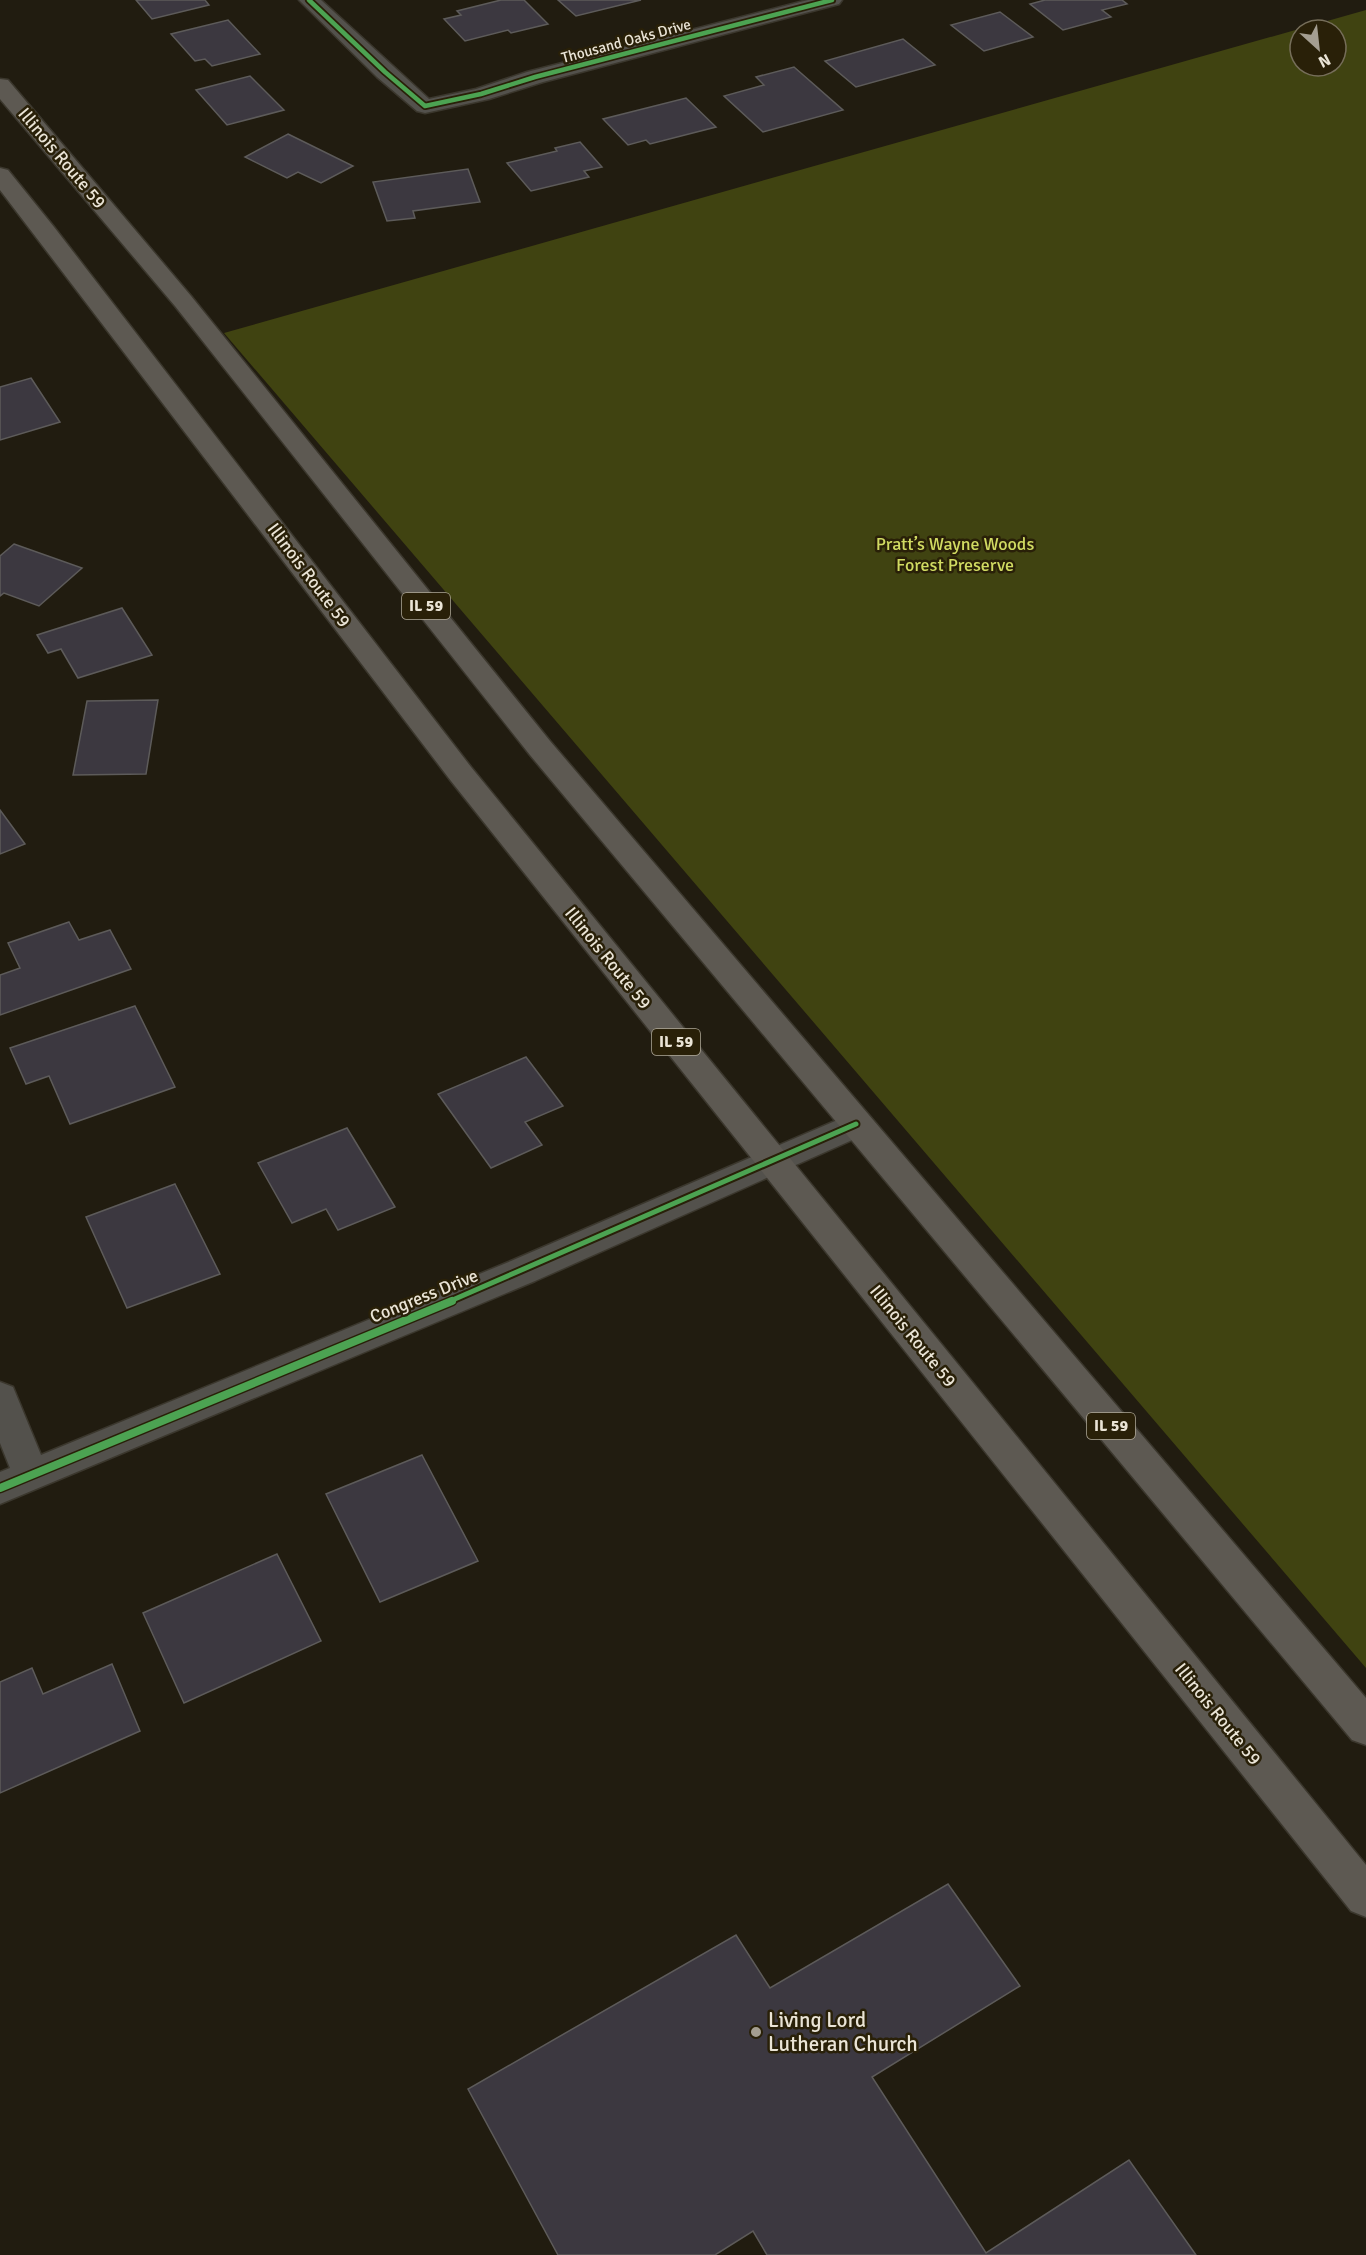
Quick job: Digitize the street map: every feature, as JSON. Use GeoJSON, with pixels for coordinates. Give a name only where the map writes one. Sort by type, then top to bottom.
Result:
{"type":"FeatureCollection","features":[{"type":"Feature","properties":{"kind":"main road","name":"Illinois Route 59"},"geometry":{"type":"LineString","coordinates":[[0,85],[183,301],[548,758],[1366,1727]]}},
{"type":"Feature","properties":{"kind":"main road","name":"Illinois Route 59"},"geometry":{"type":"LineString","coordinates":[[0,175],[461,774],[772,1163],[1366,1897]]}},
{"type":"Feature","properties":{"kind":"street","name":"Thousand Oaks Drive"},"geometry":{"type":"LineString","coordinates":[[309,0],[385,72],[425,106],[482,94],[535,77],[832,0]]}},
{"type":"Feature","properties":{"kind":"street","name":"Congress Drive"},"geometry":{"type":"LineString","coordinates":[[15,1482],[524,1271],[856,1124]]}},
{"type":"Feature","properties":{"kind":"street"},"geometry":{"type":"LineString","coordinates":[[0,1397],[15,1482]]}},
{"type":"Feature","properties":{"kind":"green space","name":"Pratt’s Wayne Woods Forest Preserve"},"geometry":{"type":"Polygon","coordinates":[[[1366,10],[1366,1668],[224,333],[1288,32],[1288,78],[1348,78],[1348,18],[1338,18],[1366,10]]]}},
{"type":"Feature","properties":{"kind":"building"},"geometry":{"type":"Polygon","coordinates":[[[136,0],[205,0],[209,5],[152,19],[136,0]]]}},
{"type":"Feature","properties":{"kind":"building"},"geometry":{"type":"Polygon","coordinates":[[[501,0],[524,0],[548,24],[511,33],[508,30],[465,41],[444,19],[461,15],[457,11],[501,0]]]}},
{"type":"Feature","properties":{"kind":"building"},"geometry":{"type":"Polygon","coordinates":[[[558,0],[641,0],[576,16],[558,0]]]}},
{"type":"Feature","properties":{"kind":"building"},"geometry":{"type":"Polygon","coordinates":[[[1045,0],[1122,0],[1127,4],[1102,10],[1111,17],[1063,30],[1030,4],[1045,0]]]}},
{"type":"Feature","properties":{"kind":"building"},"geometry":{"type":"Polygon","coordinates":[[[1000,12],[1033,37],[984,51],[951,25],[1000,12]]]}},
{"type":"Feature","properties":{"kind":"building"},"geometry":{"type":"Polygon","coordinates":[[[228,20],[260,54],[212,66],[205,59],[195,61],[171,34],[228,20]]]}},
{"type":"Feature","properties":{"kind":"building"},"geometry":{"type":"Polygon","coordinates":[[[903,39],[935,65],[856,87],[825,61],[903,39]]]}},
{"type":"Feature","properties":{"kind":"building"},"geometry":{"type":"Polygon","coordinates":[[[794,67],[843,110],[763,132],[724,96],[764,85],[756,77],[794,67]]]}},
{"type":"Feature","properties":{"kind":"building"},"geometry":{"type":"Polygon","coordinates":[[[250,76],[284,110],[227,125],[196,90],[250,76]]]}},
{"type":"Feature","properties":{"kind":"building"},"geometry":{"type":"Polygon","coordinates":[[[686,98],[716,127],[650,144],[646,140],[628,145],[603,119],[686,98]]]}},
{"type":"Feature","properties":{"kind":"building"},"geometry":{"type":"Polygon","coordinates":[[[288,134],[353,166],[321,183],[298,172],[287,178],[245,157],[288,134]]]}},
{"type":"Feature","properties":{"kind":"building"},"geometry":{"type":"Polygon","coordinates":[[[580,142],[602,167],[584,171],[589,177],[531,191],[507,163],[557,151],[555,148],[580,142]]]}},
{"type":"Feature","properties":{"kind":"building"},"geometry":{"type":"Polygon","coordinates":[[[468,169],[480,202],[413,211],[415,218],[387,221],[373,182],[468,169]]]}},
{"type":"Feature","properties":{"kind":"building"},"geometry":{"type":"Polygon","coordinates":[[[31,378],[60,422],[0,440],[0,387],[31,378]]]}},
{"type":"Feature","properties":{"kind":"building"},"geometry":{"type":"Polygon","coordinates":[[[14,544],[82,568],[39,606],[4,593],[0,596],[0,556],[14,544]]]}},
{"type":"Feature","properties":{"kind":"building"},"geometry":{"type":"Polygon","coordinates":[[[122,608],[152,655],[78,678],[61,649],[48,653],[37,635],[122,608]]]}},
{"type":"Feature","properties":{"kind":"building"},"geometry":{"type":"Polygon","coordinates":[[[158,700],[146,774],[73,775],[87,701],[158,700]]]}},
{"type":"Feature","properties":{"kind":"building"},"geometry":{"type":"Polygon","coordinates":[[[0,810],[25,844],[0,854],[0,810]]]}},
{"type":"Feature","properties":{"kind":"building"},"geometry":{"type":"Polygon","coordinates":[[[69,922],[79,940],[110,930],[131,969],[0,1015],[0,975],[20,968],[8,943],[69,922]]]}},
{"type":"Feature","properties":{"kind":"building"},"geometry":{"type":"Polygon","coordinates":[[[135,1006],[175,1087],[70,1124],[49,1076],[26,1084],[10,1048],[135,1006]]]}},
{"type":"Feature","properties":{"kind":"building"},"geometry":{"type":"Polygon","coordinates":[[[526,1057],[563,1106],[525,1122],[542,1145],[491,1168],[438,1094],[526,1057]]]}},
{"type":"Feature","properties":{"kind":"building"},"geometry":{"type":"Polygon","coordinates":[[[347,1128],[395,1207],[338,1230],[326,1209],[292,1223],[258,1163],[347,1128]]]}},
{"type":"Feature","properties":{"kind":"building"},"geometry":{"type":"Polygon","coordinates":[[[175,1184],[220,1274],[127,1308],[86,1217],[175,1184]]]}},
{"type":"Feature","properties":{"kind":"building"},"geometry":{"type":"Polygon","coordinates":[[[422,1455],[478,1561],[380,1602],[326,1494],[422,1455]]]}},
{"type":"Feature","properties":{"kind":"building"},"geometry":{"type":"Polygon","coordinates":[[[277,1554],[321,1641],[184,1703],[143,1613],[277,1554]]]}},
{"type":"Feature","properties":{"kind":"building"},"geometry":{"type":"Polygon","coordinates":[[[112,1664],[140,1731],[0,1793],[0,1682],[32,1668],[43,1694],[112,1664]]]}},
{"type":"Feature","properties":{"kind":"building","name":"Living Lord Lutheran Church"},"geometry":{"type":"Polygon","coordinates":[[[948,1884],[1020,1986],[872,2077],[986,2253],[1129,2160],[1196,2255],[767,2255],[753,2231],[715,2255],[558,2255],[468,2089],[736,1935],[770,1988],[948,1884]]]}},
{"type":"Feature","properties":{"kind":"cycle path"},"geometry":{"type":"LineString","coordinates":[[309,0],[385,72],[425,106],[481,94],[535,77],[832,0]]}},
{"type":"Feature","properties":{"kind":"cycle path"},"geometry":{"type":"LineString","coordinates":[[0,1488],[523,1271],[856,1124]]}},
{"type":"Feature","properties":{"kind":"place","name":"Living Lord Lutheran Church"},"geometry":{"type":"Point","coordinates":[756,2032]}}]}
